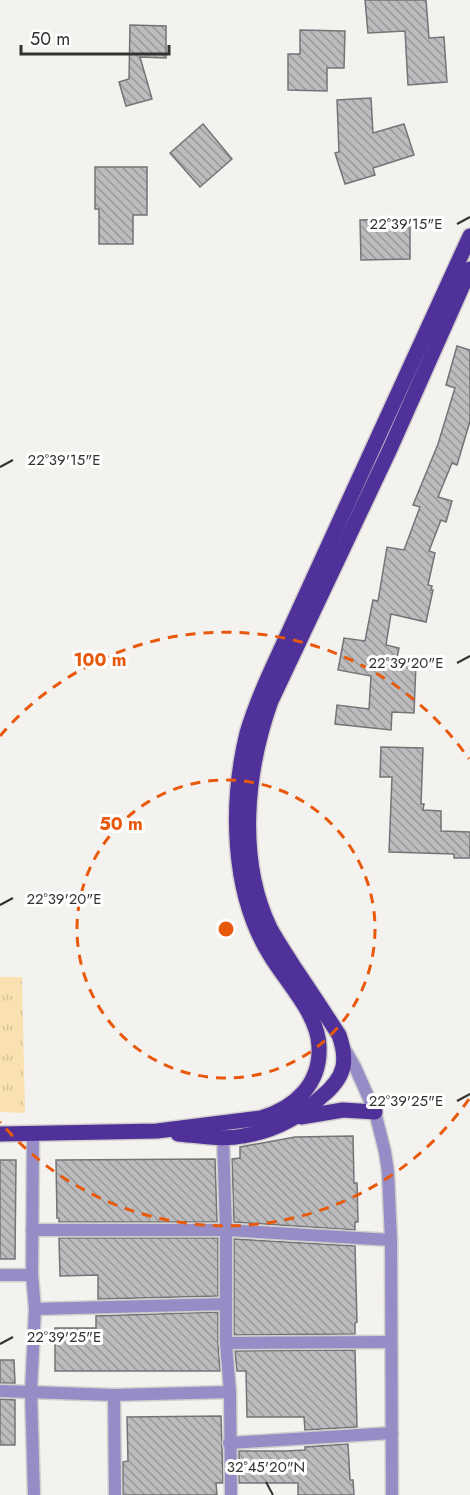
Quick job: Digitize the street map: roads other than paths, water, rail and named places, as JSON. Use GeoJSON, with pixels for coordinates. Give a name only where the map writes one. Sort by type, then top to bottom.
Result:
{"type":"FeatureCollection","features":[{"type":"Feature","properties":{"kind":"main road"},"geometry":{"type":"LineString","coordinates":[[0,1134],[157,1131],[261,1118],[288,1108],[308,1088],[319,1054],[317,1033],[306,1009],[269,954],[249,910],[236,825],[241,762],[257,702],[470,236]]}},
{"type":"Feature","properties":{"kind":"main road"},"geometry":{"type":"LineString","coordinates":[[157,1131],[223,1138],[260,1132],[295,1118],[311,1107],[333,1086],[343,1067],[343,1046],[333,1026],[271,930],[256,890],[252,869],[249,822],[254,762],[263,723],[271,701],[390,449],[470,269]]}},
{"type":"Feature","properties":{"kind":"main road"},"geometry":{"type":"LineString","coordinates":[[317,1033],[333,1026]]}},
{"type":"Feature","properties":{"kind":"main road"},"geometry":{"type":"LineString","coordinates":[[295,1118],[343,1110],[375,1112]]}},
{"type":"Feature","properties":{"kind":"street"},"geometry":{"type":"LineString","coordinates":[[343,1046],[375,1112],[388,1172],[391,1240],[392,1495]]}},
{"type":"Feature","properties":{"kind":"street"},"geometry":{"type":"LineString","coordinates":[[33,1133],[32,1275],[35,1309],[31,1391],[34,1495]]}},
{"type":"Feature","properties":{"kind":"street"},"geometry":{"type":"LineString","coordinates":[[223,1138],[231,1495]]}},
{"type":"Feature","properties":{"kind":"street"},"geometry":{"type":"LineString","coordinates":[[32,1230],[226,1230],[391,1240]]}},
{"type":"Feature","properties":{"kind":"street"},"geometry":{"type":"LineString","coordinates":[[0,1275],[32,1275]]}},
{"type":"Feature","properties":{"kind":"street"},"geometry":{"type":"LineString","coordinates":[[35,1309],[226,1304]]}},
{"type":"Feature","properties":{"kind":"street"},"geometry":{"type":"LineString","coordinates":[[226,1343],[392,1342]]}},
{"type":"Feature","properties":{"kind":"street"},"geometry":{"type":"LineString","coordinates":[[0,1391],[114,1395],[230,1392]]}},
{"type":"Feature","properties":{"kind":"street"},"geometry":{"type":"LineString","coordinates":[[114,1395],[115,1495]]}},
{"type":"Feature","properties":{"kind":"street"},"geometry":{"type":"LineString","coordinates":[[229,1443],[392,1433]]}}]}
